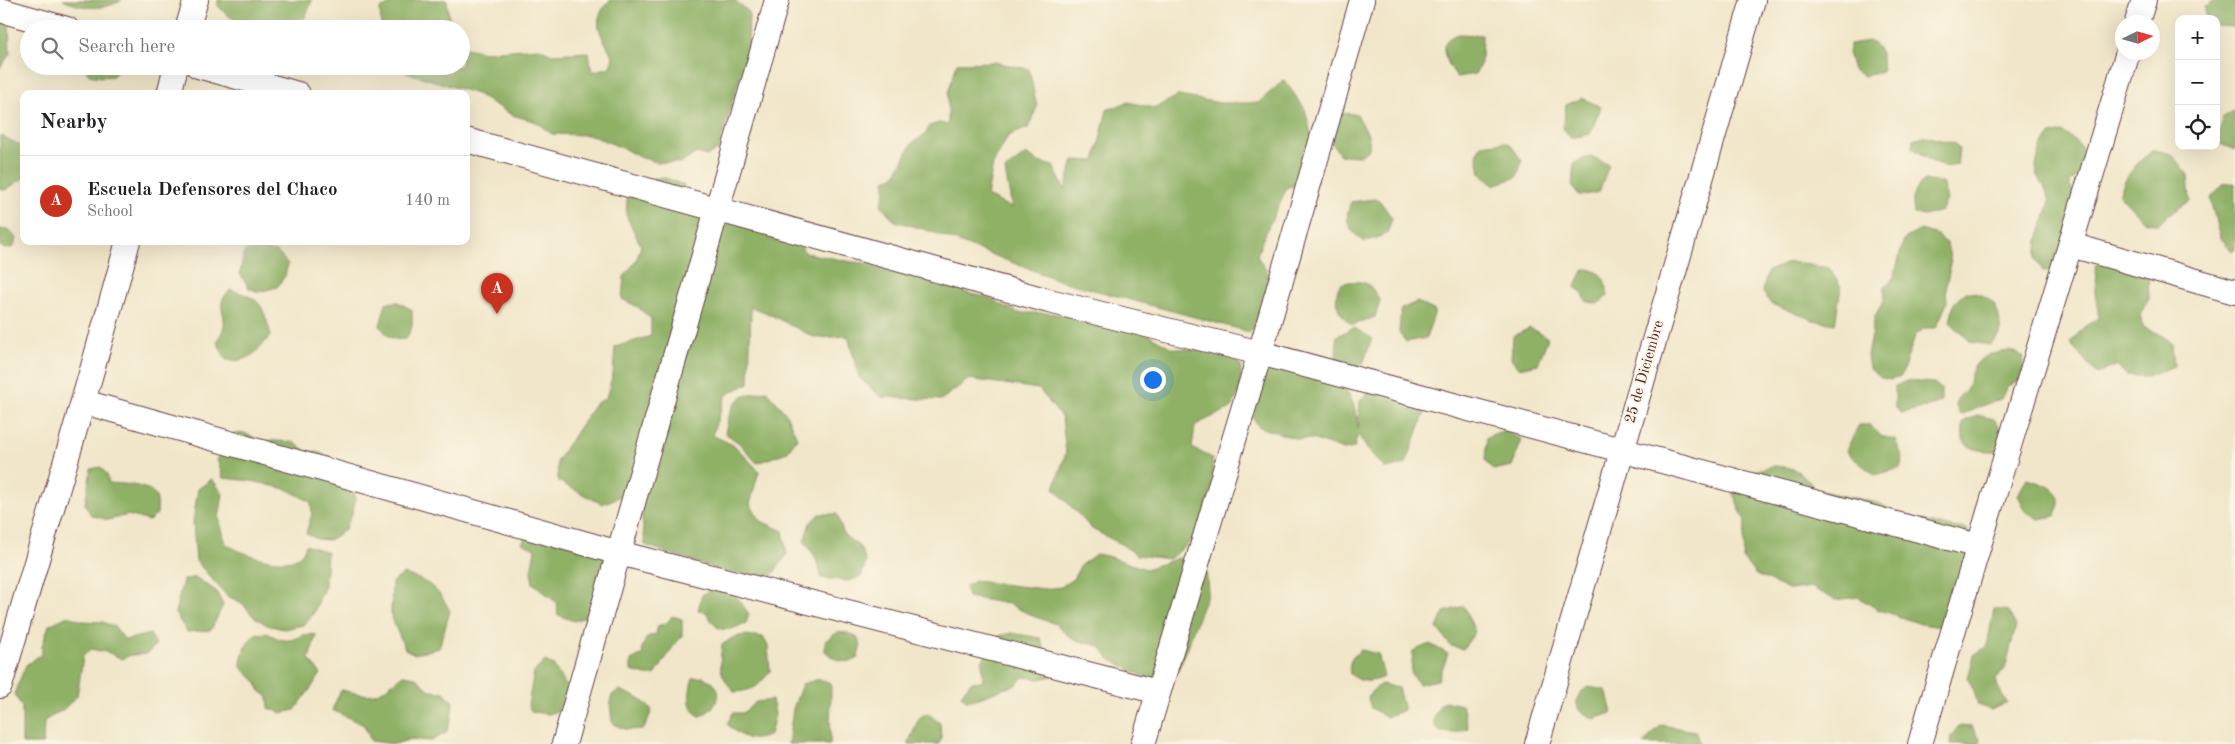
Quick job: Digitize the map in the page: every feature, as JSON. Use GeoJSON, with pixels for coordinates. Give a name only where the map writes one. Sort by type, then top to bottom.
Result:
{"type":"FeatureCollection","features":[{"type":"Feature","properties":{"kind":"street"},"geometry":{"type":"LineString","coordinates":[[190,20],[196,0]]}},
{"type":"Feature","properties":{"kind":"street"},"geometry":{"type":"LineString","coordinates":[[564,744],[777,0]]}},
{"type":"Feature","properties":{"kind":"street"},"geometry":{"type":"LineString","coordinates":[[1143,744],[1260,353],[1362,0]]}},
{"type":"Feature","properties":{"kind":"street","name":"25 de Diciembre"},"geometry":{"type":"LineString","coordinates":[[1537,744],[1753,0]]}},
{"type":"Feature","properties":{"kind":"street"},"geometry":{"type":"LineString","coordinates":[[2139,15],[2144,0]]}},
{"type":"Feature","properties":{"kind":"street"},"geometry":{"type":"LineString","coordinates":[[0,10],[35,20]]}},
{"type":"Feature","properties":{"kind":"street"},"geometry":{"type":"LineString","coordinates":[[1920,744],[2126,60]]}},
{"type":"Feature","properties":{"kind":"street"},"geometry":{"type":"LineString","coordinates":[[170,90],[174,75]]}},
{"type":"Feature","properties":{"kind":"street"},"geometry":{"type":"LineString","coordinates":[[230,75],[284,90]]}},
{"type":"Feature","properties":{"kind":"street"},"geometry":{"type":"LineString","coordinates":[[470,141],[1049,301],[1260,353],[1978,546]]}},
{"type":"Feature","properties":{"kind":"street"},"geometry":{"type":"LineString","coordinates":[[2071,244],[2235,292]]}},
{"type":"Feature","properties":{"kind":"street"},"geometry":{"type":"LineString","coordinates":[[0,686],[59,481],[84,402],[127,245]]}},
{"type":"Feature","properties":{"kind":"street"},"geometry":{"type":"LineString","coordinates":[[84,402],[619,553],[1158,692]]}},
{"type":"Feature","properties":{"kind":"green space"},"geometry":{"type":"Polygon","coordinates":[[[63,0],[122,0],[108,6],[93,8],[63,0]]]}},
{"type":"Feature","properties":{"kind":"green space"},"geometry":{"type":"Polygon","coordinates":[[[218,0],[312,0],[302,20],[237,20],[226,14],[218,6],[218,0]]]}},
{"type":"Feature","properties":{"kind":"green space"},"geometry":{"type":"Polygon","coordinates":[[[400,0],[447,0],[449,20],[381,20],[380,9],[400,0]]]}},
{"type":"Feature","properties":{"kind":"green space"},"geometry":{"type":"Polygon","coordinates":[[[610,0],[734,0],[749,12],[748,50],[718,150],[707,156],[696,153],[682,163],[657,162],[639,157],[623,148],[590,135],[552,134],[534,121],[512,115],[477,94],[470,92],[470,90],[464,90],[415,75],[470,75],[470,49],[485,52],[539,48],[552,54],[589,52],[592,72],[610,67],[613,57],[599,28],[600,15],[610,0]]]}},
{"type":"Feature","properties":{"kind":"green space"},"geometry":{"type":"Polygon","coordinates":[[[2214,0],[2235,0],[2235,27],[2220,26],[2220,15],[2206,15],[2205,7],[2214,0]]]}},
{"type":"Feature","properties":{"kind":"green space"},"geometry":{"type":"Polygon","coordinates":[[[0,11],[9,19],[10,54],[0,68],[0,11]]]}},
{"type":"Feature","properties":{"kind":"green space"},"geometry":{"type":"Polygon","coordinates":[[[1458,34],[1482,35],[1481,63],[1475,74],[1457,77],[1446,59],[1444,47],[1446,42],[1458,34]]]}},
{"type":"Feature","properties":{"kind":"green space"},"geometry":{"type":"Polygon","coordinates":[[[1869,41],[1880,50],[1882,72],[1864,76],[1853,70],[1848,53],[1850,44],[1869,41]]]}},
{"type":"Feature","properties":{"kind":"green space"},"geometry":{"type":"Polygon","coordinates":[[[994,62],[1029,69],[1037,107],[1028,128],[1008,136],[993,164],[987,196],[1012,208],[1005,170],[1026,154],[1038,162],[1053,166],[1065,190],[1073,160],[1095,161],[1107,110],[1128,102],[1154,108],[1178,96],[1221,103],[1258,103],[1284,80],[1305,109],[1317,159],[1309,184],[1287,187],[1263,238],[1257,256],[1268,273],[1265,314],[1250,332],[1061,281],[927,230],[895,221],[881,205],[885,192],[885,180],[895,176],[912,143],[926,134],[929,126],[939,123],[948,125],[948,93],[957,63],[994,62]]]}},
{"type":"Feature","properties":{"kind":"green space"},"geometry":{"type":"Polygon","coordinates":[[[89,75],[114,75],[113,76],[89,75]]]}},
{"type":"Feature","properties":{"kind":"green space"},"geometry":{"type":"Polygon","coordinates":[[[1582,98],[1601,107],[1590,134],[1571,138],[1563,128],[1566,105],[1582,98]]]}},
{"type":"Feature","properties":{"kind":"green space"},"geometry":{"type":"Polygon","coordinates":[[[2235,110],[2235,150],[2220,144],[2222,118],[2235,110]]]}},
{"type":"Feature","properties":{"kind":"green space"},"geometry":{"type":"Polygon","coordinates":[[[1336,113],[1357,114],[1369,138],[1369,149],[1360,156],[1340,155],[1332,143],[1336,113]]]}},
{"type":"Feature","properties":{"kind":"green space"},"geometry":{"type":"Polygon","coordinates":[[[2062,132],[2075,140],[2079,145],[2082,149],[2084,160],[2081,175],[2070,181],[2070,187],[2078,199],[2057,271],[2043,271],[2036,260],[2038,240],[2050,201],[2044,186],[2037,176],[2036,165],[2041,147],[2051,135],[2062,132]]]}},
{"type":"Feature","properties":{"kind":"green space"},"geometry":{"type":"Polygon","coordinates":[[[0,135],[20,145],[20,181],[5,190],[0,189],[0,135]]]}},
{"type":"Feature","properties":{"kind":"green space"},"geometry":{"type":"Polygon","coordinates":[[[1924,136],[1954,143],[1959,149],[1957,165],[1938,165],[1912,148],[1913,139],[1924,136]]]}},
{"type":"Feature","properties":{"kind":"green space"},"geometry":{"type":"Polygon","coordinates":[[[1504,142],[1510,144],[1522,161],[1517,177],[1494,185],[1480,173],[1477,155],[1481,145],[1504,142]]]}},
{"type":"Feature","properties":{"kind":"green space"},"geometry":{"type":"Polygon","coordinates":[[[2153,150],[2172,154],[2188,175],[2190,201],[2168,215],[2158,225],[2144,221],[2119,195],[2132,170],[2153,150]]]}},
{"type":"Feature","properties":{"kind":"green space"},"geometry":{"type":"Polygon","coordinates":[[[1591,156],[1609,165],[1599,192],[1580,196],[1572,186],[1574,163],[1591,156]]]}},
{"type":"Feature","properties":{"kind":"green space"},"geometry":{"type":"Polygon","coordinates":[[[663,177],[683,185],[698,216],[708,229],[629,493],[602,504],[558,481],[557,461],[595,404],[606,398],[613,374],[615,347],[651,336],[651,319],[638,307],[622,299],[624,277],[636,261],[641,246],[626,215],[628,187],[643,181],[663,177]]]}},
{"type":"Feature","properties":{"kind":"green space"},"geometry":{"type":"Polygon","coordinates":[[[1925,181],[1942,182],[1947,200],[1941,211],[1924,216],[1914,214],[1913,195],[1920,184],[1925,181]]]}},
{"type":"Feature","properties":{"kind":"green space"},"geometry":{"type":"Polygon","coordinates":[[[2235,183],[2235,250],[2232,251],[2220,237],[2210,199],[2224,184],[2235,183]]]}},
{"type":"Feature","properties":{"kind":"green space"},"geometry":{"type":"Polygon","coordinates":[[[1374,199],[1380,201],[1392,218],[1387,234],[1364,242],[1349,225],[1349,209],[1351,202],[1374,199]]]}},
{"type":"Feature","properties":{"kind":"green space"},"geometry":{"type":"Polygon","coordinates":[[[747,212],[797,243],[806,253],[852,262],[930,268],[960,291],[989,298],[1018,313],[1047,313],[1126,322],[1172,348],[1228,353],[1241,366],[1240,390],[1231,408],[1195,425],[1192,448],[1212,458],[1214,482],[1197,537],[1169,559],[1137,555],[1121,544],[1092,529],[1054,488],[1066,453],[1062,418],[1039,389],[969,379],[941,400],[881,397],[859,377],[848,336],[816,338],[765,312],[751,307],[749,383],[726,395],[712,435],[735,446],[759,471],[750,504],[761,521],[783,531],[787,554],[771,577],[725,572],[645,545],[641,508],[723,227],[747,212]]]}},
{"type":"Feature","properties":{"kind":"green space"},"geometry":{"type":"Polygon","coordinates":[[[0,229],[9,230],[16,238],[14,247],[5,249],[0,246],[0,229]]]}},
{"type":"Feature","properties":{"kind":"green space"},"geometry":{"type":"Polygon","coordinates":[[[1921,230],[1937,235],[1947,244],[1951,263],[1946,286],[1947,303],[1936,328],[1924,328],[1915,336],[1901,376],[1891,380],[1881,378],[1869,368],[1867,355],[1875,316],[1884,300],[1885,286],[1894,277],[1904,239],[1921,230]]]}},
{"type":"Feature","properties":{"kind":"green space"},"geometry":{"type":"Polygon","coordinates":[[[250,248],[277,252],[288,264],[285,276],[277,287],[259,292],[249,288],[240,274],[244,252],[250,248]]]}},
{"type":"Feature","properties":{"kind":"green space"},"geometry":{"type":"Polygon","coordinates":[[[2108,261],[2148,275],[2149,299],[2140,314],[2143,327],[2160,334],[2172,344],[2174,366],[2146,377],[2126,375],[2117,365],[2097,374],[2070,343],[2084,327],[2099,318],[2095,293],[2096,265],[2108,261]]]}},
{"type":"Feature","properties":{"kind":"green space"},"geometry":{"type":"Polygon","coordinates":[[[1790,262],[1829,268],[1841,287],[1835,324],[1813,320],[1771,304],[1762,291],[1768,271],[1790,262]]]}},
{"type":"Feature","properties":{"kind":"green space"},"geometry":{"type":"Polygon","coordinates":[[[1584,269],[1595,271],[1602,277],[1606,285],[1608,296],[1597,304],[1586,301],[1583,294],[1575,287],[1584,269]]]}},
{"type":"Feature","properties":{"kind":"green space"},"geometry":{"type":"Polygon","coordinates":[[[1349,282],[1365,283],[1373,291],[1380,301],[1375,317],[1352,325],[1340,312],[1337,297],[1340,284],[1349,282]]]}},
{"type":"Feature","properties":{"kind":"green space"},"geometry":{"type":"Polygon","coordinates":[[[231,290],[242,293],[260,305],[271,335],[252,355],[241,360],[226,360],[217,341],[224,326],[223,299],[231,290]]]}},
{"type":"Feature","properties":{"kind":"green space"},"geometry":{"type":"Polygon","coordinates":[[[1966,292],[1983,296],[1994,304],[1997,310],[2000,335],[1990,345],[1971,342],[1950,322],[1954,303],[1966,292]]]}},
{"type":"Feature","properties":{"kind":"green space"},"geometry":{"type":"Polygon","coordinates":[[[398,302],[412,310],[412,327],[406,339],[391,337],[380,326],[386,303],[398,302]]]}},
{"type":"Feature","properties":{"kind":"green space"},"geometry":{"type":"Polygon","coordinates":[[[1417,302],[1435,311],[1426,338],[1406,342],[1399,332],[1401,309],[1417,302]]]}},
{"type":"Feature","properties":{"kind":"green space"},"geometry":{"type":"Polygon","coordinates":[[[1354,328],[1372,338],[1363,364],[1343,369],[1336,359],[1337,336],[1354,328]]]}},
{"type":"Feature","properties":{"kind":"green space"},"geometry":{"type":"Polygon","coordinates":[[[1530,328],[1548,338],[1538,364],[1519,368],[1511,358],[1513,336],[1530,328]]]}},
{"type":"Feature","properties":{"kind":"green space"},"geometry":{"type":"Polygon","coordinates":[[[2010,351],[2017,353],[2023,358],[2023,370],[2018,382],[2007,386],[2001,399],[1960,415],[1956,402],[1958,397],[1968,387],[1976,364],[1990,355],[2010,351]]]}},
{"type":"Feature","properties":{"kind":"green space"},"geometry":{"type":"Polygon","coordinates":[[[1279,363],[1334,373],[1351,398],[1358,428],[1360,400],[1384,376],[1411,379],[1426,409],[1406,464],[1386,469],[1367,449],[1358,434],[1354,448],[1344,450],[1312,439],[1298,439],[1259,427],[1250,413],[1267,368],[1279,363]]]}},
{"type":"Feature","properties":{"kind":"green space"},"geometry":{"type":"Polygon","coordinates":[[[1907,381],[1934,383],[1941,389],[1941,401],[1932,406],[1901,413],[1895,407],[1895,386],[1907,381]]]}},
{"type":"Feature","properties":{"kind":"green space"},"geometry":{"type":"Polygon","coordinates":[[[767,391],[786,414],[797,438],[787,452],[757,463],[739,443],[725,433],[730,414],[736,402],[748,395],[767,391]]]}},
{"type":"Feature","properties":{"kind":"green space"},"geometry":{"type":"Polygon","coordinates":[[[1977,415],[1994,419],[2004,434],[2000,451],[1974,449],[1963,439],[1963,422],[1977,415]]]}},
{"type":"Feature","properties":{"kind":"green space"},"geometry":{"type":"Polygon","coordinates":[[[1859,425],[1870,425],[1881,436],[1895,440],[1902,455],[1901,468],[1875,475],[1849,454],[1846,450],[1859,425]]]}},
{"type":"Feature","properties":{"kind":"green space"},"geometry":{"type":"Polygon","coordinates":[[[1504,430],[1522,440],[1512,466],[1493,470],[1485,460],[1487,437],[1504,430]]]}},
{"type":"Feature","properties":{"kind":"green space"},"geometry":{"type":"Polygon","coordinates":[[[244,433],[259,440],[293,442],[306,451],[318,452],[326,456],[351,485],[356,498],[352,514],[344,531],[329,540],[317,539],[306,533],[312,514],[311,502],[286,489],[252,481],[223,478],[217,459],[228,435],[244,433]]]}},
{"type":"Feature","properties":{"kind":"green space"},"geometry":{"type":"Polygon","coordinates":[[[1773,466],[1798,471],[1815,490],[1879,503],[1894,512],[1940,525],[1967,529],[1983,568],[1967,617],[1941,627],[1921,624],[1877,609],[1858,597],[1835,600],[1811,587],[1790,590],[1756,575],[1743,559],[1745,522],[1733,493],[1746,473],[1773,466]]]}},
{"type":"Feature","properties":{"kind":"green space"},"geometry":{"type":"Polygon","coordinates":[[[101,467],[107,475],[109,483],[142,487],[153,493],[157,499],[157,514],[149,521],[128,515],[108,520],[91,515],[85,504],[91,469],[101,467]]]}},
{"type":"Feature","properties":{"kind":"green space"},"geometry":{"type":"Polygon","coordinates":[[[212,479],[223,494],[219,518],[226,544],[253,556],[274,561],[294,559],[301,555],[306,545],[327,552],[325,586],[313,614],[303,625],[284,629],[267,625],[253,616],[242,603],[227,596],[196,561],[193,522],[198,489],[212,479]]]}},
{"type":"Feature","properties":{"kind":"green space"},"geometry":{"type":"Polygon","coordinates":[[[2027,479],[2046,485],[2055,491],[2059,502],[2055,516],[2039,519],[2025,511],[2018,494],[2027,479]]]}},
{"type":"Feature","properties":{"kind":"green space"},"geometry":{"type":"Polygon","coordinates":[[[819,514],[837,514],[844,535],[860,547],[866,562],[861,577],[848,581],[821,578],[816,558],[804,541],[810,523],[819,514]]]}},
{"type":"Feature","properties":{"kind":"green space"},"geometry":{"type":"Polygon","coordinates":[[[528,532],[609,555],[591,615],[574,621],[558,615],[557,603],[533,583],[531,572],[535,549],[522,543],[528,532]]]}},
{"type":"Feature","properties":{"kind":"green space"},"geometry":{"type":"Polygon","coordinates":[[[1096,554],[1146,569],[1187,555],[1206,567],[1208,592],[1188,648],[1174,678],[1145,677],[1111,660],[1099,646],[1072,639],[1056,624],[1035,617],[1009,604],[968,597],[965,587],[974,581],[1044,589],[1061,587],[1073,579],[1081,565],[1096,554]]]}},
{"type":"Feature","properties":{"kind":"green space"},"geometry":{"type":"Polygon","coordinates":[[[404,574],[431,586],[441,596],[450,611],[439,648],[415,654],[405,649],[391,617],[392,582],[404,574]]]}},
{"type":"Feature","properties":{"kind":"green space"},"geometry":{"type":"Polygon","coordinates":[[[195,577],[216,591],[223,605],[211,630],[187,632],[175,613],[183,580],[195,577]]]}},
{"type":"Feature","properties":{"kind":"green space"},"geometry":{"type":"Polygon","coordinates":[[[708,579],[734,579],[736,596],[749,614],[746,623],[728,629],[719,628],[707,613],[698,610],[702,595],[708,592],[708,579]]]}},
{"type":"Feature","properties":{"kind":"green space"},"geometry":{"type":"Polygon","coordinates":[[[1464,606],[1475,632],[1463,649],[1451,646],[1437,628],[1444,612],[1464,606]]]}},
{"type":"Feature","properties":{"kind":"green space"},"geometry":{"type":"Polygon","coordinates":[[[1994,609],[2008,611],[2016,626],[2006,665],[1996,680],[2007,703],[1991,710],[1978,705],[1968,679],[1974,655],[1987,646],[1994,609]]]}},
{"type":"Feature","properties":{"kind":"green space"},"geometry":{"type":"Polygon","coordinates":[[[68,616],[82,621],[103,622],[115,627],[125,640],[150,634],[156,644],[147,654],[131,655],[122,659],[110,653],[91,649],[83,657],[77,696],[64,709],[44,721],[43,744],[22,744],[22,707],[14,694],[26,665],[42,654],[42,646],[49,625],[68,616]]]}},
{"type":"Feature","properties":{"kind":"green space"},"geometry":{"type":"Polygon","coordinates":[[[672,616],[682,619],[682,637],[655,675],[631,671],[631,660],[643,654],[642,648],[647,637],[656,634],[658,626],[668,622],[672,616]]]}},
{"type":"Feature","properties":{"kind":"green space"},"geometry":{"type":"Polygon","coordinates":[[[838,632],[848,633],[858,638],[861,645],[857,659],[848,662],[840,661],[825,651],[825,641],[838,632]]]}},
{"type":"Feature","properties":{"kind":"green space"},"geometry":{"type":"Polygon","coordinates":[[[267,633],[284,640],[308,634],[316,635],[309,659],[321,674],[295,710],[281,713],[269,708],[268,697],[259,690],[257,683],[241,667],[243,653],[255,634],[267,633]]]}},
{"type":"Feature","properties":{"kind":"green space"},"geometry":{"type":"Polygon","coordinates":[[[1011,633],[1040,638],[1044,648],[1054,657],[1053,676],[1039,679],[1023,677],[1016,685],[967,701],[961,695],[971,682],[983,681],[982,661],[999,636],[1011,633]]]}},
{"type":"Feature","properties":{"kind":"green space"},"geometry":{"type":"Polygon","coordinates":[[[744,635],[763,637],[768,646],[770,671],[755,687],[734,692],[725,680],[721,670],[722,645],[732,638],[744,635]]]}},
{"type":"Feature","properties":{"kind":"green space"},"geometry":{"type":"Polygon","coordinates":[[[1430,644],[1448,654],[1438,680],[1419,684],[1411,674],[1413,651],[1430,644]]]}},
{"type":"Feature","properties":{"kind":"green space"},"geometry":{"type":"Polygon","coordinates":[[[1361,650],[1378,654],[1384,677],[1363,681],[1350,674],[1349,666],[1351,660],[1361,650]]]}},
{"type":"Feature","properties":{"kind":"green space"},"geometry":{"type":"Polygon","coordinates":[[[545,661],[553,665],[568,688],[558,711],[549,714],[532,712],[528,705],[534,672],[545,661]]]}},
{"type":"Feature","properties":{"kind":"green space"},"geometry":{"type":"Polygon","coordinates":[[[403,675],[415,677],[431,691],[444,692],[453,702],[451,720],[446,733],[431,741],[411,739],[395,744],[371,741],[364,725],[332,710],[341,690],[369,695],[375,694],[403,675]]]}},
{"type":"Feature","properties":{"kind":"green space"},"geometry":{"type":"Polygon","coordinates":[[[703,677],[714,684],[717,689],[718,698],[709,711],[700,716],[692,709],[690,688],[693,678],[703,677]]]}},
{"type":"Feature","properties":{"kind":"green space"},"geometry":{"type":"Polygon","coordinates":[[[820,679],[831,683],[830,744],[788,744],[793,709],[802,684],[820,679]]]}},
{"type":"Feature","properties":{"kind":"green space"},"geometry":{"type":"Polygon","coordinates":[[[1381,684],[1398,688],[1404,710],[1386,717],[1371,708],[1368,698],[1372,691],[1381,684]]]}},
{"type":"Feature","properties":{"kind":"green space"},"geometry":{"type":"Polygon","coordinates":[[[1588,687],[1606,690],[1612,713],[1594,719],[1579,710],[1576,701],[1580,693],[1588,687]]]}},
{"type":"Feature","properties":{"kind":"green space"},"geometry":{"type":"Polygon","coordinates":[[[619,690],[641,700],[652,710],[644,729],[631,730],[612,722],[610,703],[612,695],[619,690]]]}},
{"type":"Feature","properties":{"kind":"green space"},"geometry":{"type":"Polygon","coordinates":[[[772,700],[775,714],[770,735],[757,739],[747,738],[727,724],[733,713],[743,713],[756,702],[772,700]]]}},
{"type":"Feature","properties":{"kind":"green space"},"geometry":{"type":"Polygon","coordinates":[[[1444,701],[1462,705],[1468,728],[1451,733],[1442,732],[1437,729],[1434,725],[1435,715],[1444,701]]]}},
{"type":"Feature","properties":{"kind":"green space"},"geometry":{"type":"Polygon","coordinates":[[[927,713],[940,723],[941,738],[939,744],[908,744],[919,718],[927,713]]]}},
{"type":"Feature","properties":{"kind":"green space"},"geometry":{"type":"Polygon","coordinates":[[[1661,725],[1695,731],[1700,744],[1643,744],[1661,725]]]}},
{"type":"Feature","properties":{"kind":"green space"},"geometry":{"type":"Polygon","coordinates":[[[1959,726],[1972,727],[1980,739],[1978,744],[1950,744],[1951,736],[1959,726]]]}},
{"type":"Feature","properties":{"kind":"place","name":"Escuela Defensores del Chaco"},"geometry":{"type":"Point","coordinates":[497,314]}}]}
